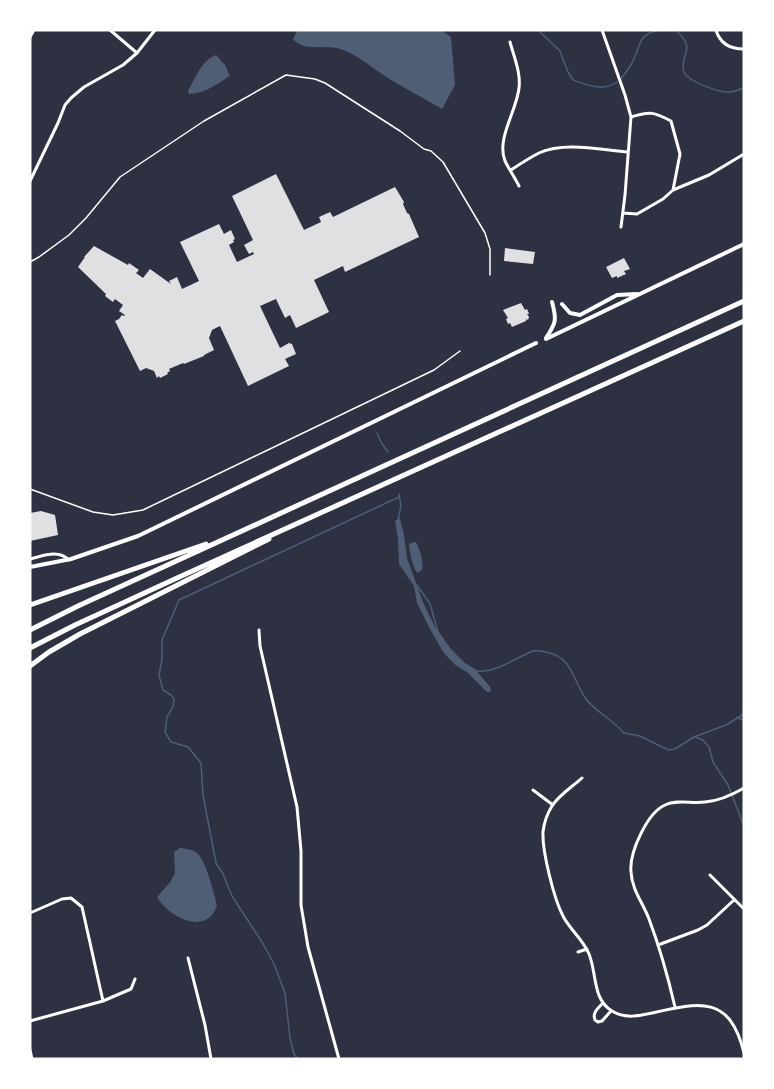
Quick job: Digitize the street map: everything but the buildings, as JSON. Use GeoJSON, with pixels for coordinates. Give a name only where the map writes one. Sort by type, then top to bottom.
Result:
{"type":"FeatureCollection","features":[{"type":"Feature","properties":{"kind":"highway"},"geometry":{"type":"LineString","coordinates":[[30,630],[236,533],[744,301]]}},
{"type":"Feature","properties":{"kind":"highway"},"geometry":{"type":"LineString","coordinates":[[30,648],[334,506],[744,321]]}},
{"type":"Feature","properties":{"kind":"highway"},"geometry":{"type":"LineString","coordinates":[[30,666],[80,634],[334,506]]}},
{"type":"Feature","properties":{"kind":"highway"},"geometry":{"type":"LineString","coordinates":[[30,605],[236,533]]}},
{"type":"Feature","properties":{"kind":"main road"},"geometry":{"type":"LineString","coordinates":[[552,302],[556,316],[555,325],[546,339],[744,244]]}},
{"type":"Feature","properties":{"kind":"main road"},"geometry":{"type":"LineString","coordinates":[[562,304],[570,313],[580,315],[617,296],[641,293]]}},
{"type":"Feature","properties":{"kind":"main road"},"geometry":{"type":"LineString","coordinates":[[30,567],[69,560],[144,534],[536,343]]}},
{"type":"Feature","properties":{"kind":"street"},"geometry":{"type":"LineString","coordinates":[[30,37],[34,30]]}},
{"type":"Feature","properties":{"kind":"street"},"geometry":{"type":"LineString","coordinates":[[110,30],[137,52]]}},
{"type":"Feature","properties":{"kind":"street"},"geometry":{"type":"LineString","coordinates":[[30,181],[71,98],[84,87],[123,65],[155,30]]}},
{"type":"Feature","properties":{"kind":"street"},"geometry":{"type":"LineString","coordinates":[[602,30],[626,95],[631,117],[621,226]]}},
{"type":"Feature","properties":{"kind":"street"},"geometry":{"type":"LineString","coordinates":[[716,30],[718,38],[723,43],[732,48],[744,49]]}},
{"type":"Feature","properties":{"kind":"street"},"geometry":{"type":"LineString","coordinates":[[510,42],[520,78],[519,90],[502,149],[505,160],[519,186]]}},
{"type":"Feature","properties":{"kind":"street"},"geometry":{"type":"LineString","coordinates":[[631,117],[652,113],[671,122],[680,154],[673,190]]}},
{"type":"Feature","properties":{"kind":"street"},"geometry":{"type":"LineString","coordinates":[[511,171],[541,152],[560,148],[574,147],[628,152]]}},
{"type":"Feature","properties":{"kind":"street"},"geometry":{"type":"LineString","coordinates":[[623,213],[637,214],[663,199],[673,190],[709,175],[744,154]]}},
{"type":"Feature","properties":{"kind":"street"},"geometry":{"type":"LineString","coordinates":[[30,559],[55,553],[69,560]]}},
{"type":"Feature","properties":{"kind":"street"},"geometry":{"type":"LineString","coordinates":[[259,630],[260,646],[297,807],[301,851],[301,905],[308,947],[339,1059]]}},
{"type":"Feature","properties":{"kind":"street"},"geometry":{"type":"LineString","coordinates":[[582,778],[553,804],[544,821],[543,836],[558,905],[563,917],[587,949],[603,1003],[611,1011],[631,1017],[698,1005],[713,1008],[730,1020],[736,1028],[744,1053]]}},
{"type":"Feature","properties":{"kind":"street"},"geometry":{"type":"LineString","coordinates":[[675,1008],[649,918],[634,890],[631,871],[633,852],[657,809],[675,802],[716,801],[744,788]]}},
{"type":"Feature","properties":{"kind":"street"},"geometry":{"type":"LineString","coordinates":[[533,790],[553,804]]}},
{"type":"Feature","properties":{"kind":"street"},"geometry":{"type":"LineString","coordinates":[[710,875],[744,909]]}},
{"type":"Feature","properties":{"kind":"street"},"geometry":{"type":"LineString","coordinates":[[30,913],[62,899],[70,898],[82,907],[104,1000]]}},
{"type":"Feature","properties":{"kind":"street"},"geometry":{"type":"LineString","coordinates":[[658,945],[707,925],[734,900]]}},
{"type":"Feature","properties":{"kind":"street"},"geometry":{"type":"LineString","coordinates":[[578,952],[587,949]]}},
{"type":"Feature","properties":{"kind":"street"},"geometry":{"type":"LineString","coordinates":[[188,958],[206,1025],[211,1059]]}},
{"type":"Feature","properties":{"kind":"street"},"geometry":{"type":"LineString","coordinates":[[30,1021],[104,1000],[131,989],[135,979]]}},
{"type":"Feature","properties":{"kind":"street"},"geometry":{"type":"LineString","coordinates":[[603,1003],[594,1013],[595,1020],[602,1021],[611,1011]]}},
{"type":"Feature","properties":{"kind":"street"},"geometry":{"type":"LineString","coordinates":[[30,1050],[32,1059]]}},
{"type":"Feature","properties":{"kind":"lane"},"geometry":{"type":"LineString","coordinates":[[30,261],[69,235],[120,177],[204,121],[286,75],[326,83],[424,149],[431,151],[443,162],[485,233],[490,249],[490,275]]}},
{"type":"Feature","properties":{"kind":"lane"},"geometry":{"type":"LineString","coordinates":[[30,489],[93,512],[113,515],[143,510],[434,370],[460,351]]}},
{"type":"Feature","properties":{"kind":"water"},"geometry":{"type":"Polygon","coordinates":[[[300,30],[441,30],[451,37],[455,85],[442,109],[349,52],[332,47],[308,47],[297,43],[293,39],[300,30]]]}},
{"type":"Feature","properties":{"kind":"water"},"geometry":{"type":"Polygon","coordinates":[[[216,55],[225,65],[230,76],[205,90],[189,94],[188,91],[199,70],[211,57],[216,55]]]}},
{"type":"Feature","properties":{"kind":"water"},"geometry":{"type":"Polygon","coordinates":[[[400,518],[407,558],[434,625],[451,649],[475,669],[491,688],[490,692],[487,692],[468,673],[454,664],[443,652],[428,625],[417,603],[414,586],[399,564],[395,521],[400,518]]]}},
{"type":"Feature","properties":{"kind":"water"},"geometry":{"type":"Polygon","coordinates":[[[414,542],[419,549],[422,563],[422,570],[417,573],[409,544],[414,542]]]}},
{"type":"Feature","properties":{"kind":"water"},"geometry":{"type":"Polygon","coordinates":[[[180,848],[197,853],[207,872],[217,906],[213,914],[205,920],[198,922],[182,918],[167,909],[157,897],[175,873],[174,852],[180,848]]]}},
{"type":"Feature","properties":{"kind":"waterway"},"geometry":{"type":"LineString","coordinates":[[538,30],[560,51],[573,80],[601,87],[617,82]]}},
{"type":"Feature","properties":{"kind":"waterway"},"geometry":{"type":"LineString","coordinates":[[621,79],[632,63],[641,40],[648,33],[662,30]]}},
{"type":"Feature","properties":{"kind":"waterway"},"geometry":{"type":"LineString","coordinates":[[675,30],[686,42],[683,66],[687,76],[719,91],[732,92],[744,88]]}},
{"type":"Feature","properties":{"kind":"waterway"},"geometry":{"type":"LineString","coordinates":[[377,433],[388,452]]}},
{"type":"Feature","properties":{"kind":"waterway"},"geometry":{"type":"LineString","coordinates":[[398,519],[401,506],[399,494]]}},
{"type":"Feature","properties":{"kind":"waterway"},"geometry":{"type":"LineString","coordinates":[[298,1059],[294,1054],[290,1038],[285,993],[274,964],[232,896],[216,863],[203,795],[201,763],[188,747],[171,742],[165,732],[167,717],[173,707],[174,699],[163,690],[159,675],[162,640],[179,600],[399,497]]}},
{"type":"Feature","properties":{"kind":"waterway"},"geometry":{"type":"LineString","coordinates":[[417,585],[430,604],[438,632]]}},
{"type":"Feature","properties":{"kind":"waterway"},"geometry":{"type":"LineString","coordinates":[[476,671],[491,670],[533,651],[555,655],[567,664],[581,692],[590,704],[624,733],[640,736],[669,750],[675,749],[694,737],[726,725],[744,714]]}},
{"type":"Feature","properties":{"kind":"waterway"},"geometry":{"type":"LineString","coordinates":[[737,717],[744,721]]}},
{"type":"Feature","properties":{"kind":"waterway"},"geometry":{"type":"LineString","coordinates":[[695,737],[703,740],[709,747],[713,762],[728,785],[744,826]]}}]}
